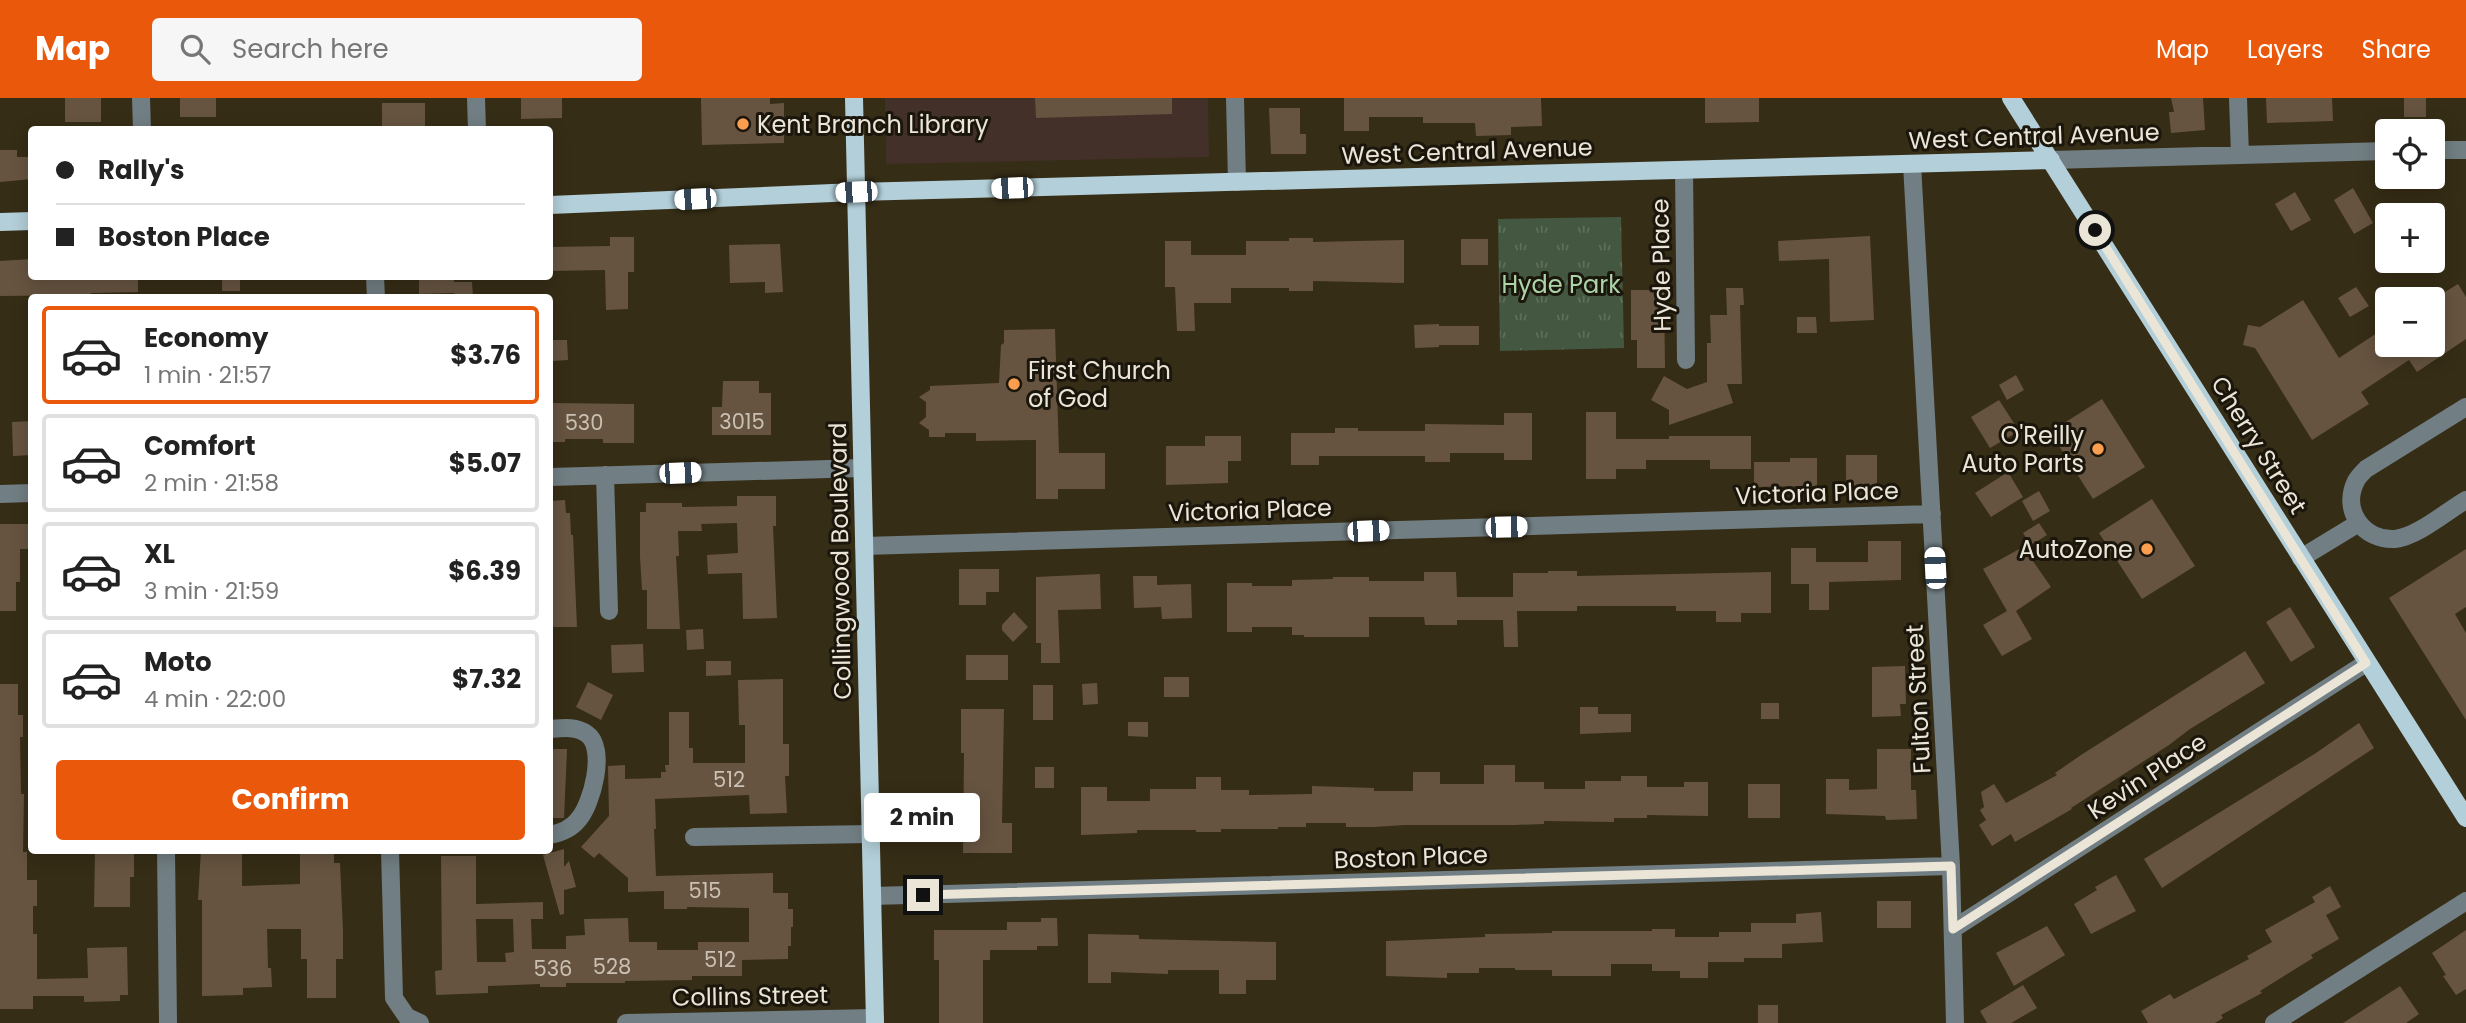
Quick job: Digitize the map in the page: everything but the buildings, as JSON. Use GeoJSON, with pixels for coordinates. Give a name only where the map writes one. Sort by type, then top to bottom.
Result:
{"type":"FeatureCollection","features":[{"type":"Feature","properties":{"kind":"main road","name":"Collingwood Boulevard"},"geometry":{"type":"LineString","coordinates":[[854,98],[875,1020]]}},
{"type":"Feature","properties":{"kind":"main road","name":"Cherry Street"},"geometry":{"type":"LineString","coordinates":[[2011,98],[2466,818]]}},
{"type":"Feature","properties":{"kind":"main road","name":"West Central Avenue"},"geometry":{"type":"LineString","coordinates":[[553,205],[856,192],[2051,160]]}},
{"type":"Feature","properties":{"kind":"main road"},"geometry":{"type":"LineString","coordinates":[[0,222],[28,221]]}},
{"type":"Feature","properties":{"kind":"street"},"geometry":{"type":"LineString","coordinates":[[141,98],[142,126]]}},
{"type":"Feature","properties":{"kind":"street"},"geometry":{"type":"LineString","coordinates":[[476,98],[477,126]]}},
{"type":"Feature","properties":{"kind":"street"},"geometry":{"type":"LineString","coordinates":[[1235,98],[1237,182]]}},
{"type":"Feature","properties":{"kind":"street"},"geometry":{"type":"LineString","coordinates":[[2238,98],[2240,155]]}},
{"type":"Feature","properties":{"kind":"street"},"geometry":{"type":"LineString","coordinates":[[2445,150],[2466,150]]}},
{"type":"Feature","properties":{"kind":"street","name":"West Central Avenue"},"geometry":{"type":"LineString","coordinates":[[2051,160],[2375,151]]}},
{"type":"Feature","properties":{"kind":"street","name":"Fulton Street"},"geometry":{"type":"LineString","coordinates":[[1912,164],[1951,866],[1955,1023]]}},
{"type":"Feature","properties":{"kind":"street","name":"Hyde Place"},"geometry":{"type":"LineString","coordinates":[[1684,170],[1686,360]]}},
{"type":"Feature","properties":{"kind":"street"},"geometry":{"type":"LineString","coordinates":[[2466,407],[2366,468],[2356,481],[2352,509],[2357,524],[2368,534],[2397,539],[2411,535],[2466,499]]}},
{"type":"Feature","properties":{"kind":"street"},"geometry":{"type":"LineString","coordinates":[[553,477],[862,468]]}},
{"type":"Feature","properties":{"kind":"street"},"geometry":{"type":"LineString","coordinates":[[605,475],[609,611]]}},
{"type":"Feature","properties":{"kind":"street"},"geometry":{"type":"LineString","coordinates":[[0,494],[28,493]]}},
{"type":"Feature","properties":{"kind":"street","name":"Victoria Place"},"geometry":{"type":"LineString","coordinates":[[864,546],[1932,514]]}},
{"type":"Feature","properties":{"kind":"street"},"geometry":{"type":"LineString","coordinates":[[2301,558],[2357,524]]}},
{"type":"Feature","properties":{"kind":"street","name":"Kevin Place"},"geometry":{"type":"LineString","coordinates":[[1953,929],[2366,663]]}},
{"type":"Feature","properties":{"kind":"street"},"geometry":{"type":"LineString","coordinates":[[553,729],[570,728],[587,734],[593,740],[596,752],[595,776],[587,808],[569,828],[553,834]]}},
{"type":"Feature","properties":{"kind":"street"},"geometry":{"type":"LineString","coordinates":[[694,836],[870,834]]}},
{"type":"Feature","properties":{"kind":"street"},"geometry":{"type":"LineString","coordinates":[[166,854],[169,1023]]}},
{"type":"Feature","properties":{"kind":"street"},"geometry":{"type":"LineString","coordinates":[[390,854],[394,998],[414,1020]]}},
{"type":"Feature","properties":{"kind":"street","name":"Boston Place"},"geometry":{"type":"LineString","coordinates":[[872,896],[1951,866]]}},
{"type":"Feature","properties":{"kind":"street"},"geometry":{"type":"LineString","coordinates":[[2274,1023],[2466,901]]}},
{"type":"Feature","properties":{"kind":"street","name":"Collins Street"},"geometry":{"type":"LineString","coordinates":[[626,1023],[875,1020]]}},
{"type":"Feature","properties":{"kind":"shaded area"},"geometry":{"type":"Polygon","coordinates":[[[885,98],[1208,98],[1209,157],[886,164],[885,98]]]}},
{"type":"Feature","properties":{"kind":"green space","name":"Hyde Park"},"geometry":{"type":"Polygon","coordinates":[[[1621,217],[1624,348],[1500,351],[1498,219],[1621,217]]]}},
{"type":"Feature","properties":{"kind":"place","name":"Kent Branch Library"},"geometry":{"type":"Point","coordinates":[743,124]}},
{"type":"Feature","properties":{"kind":"place","name":"First Church of God"},"geometry":{"type":"Point","coordinates":[1014,384]}},
{"type":"Feature","properties":{"kind":"place","name":"O'Reilly Auto Parts"},"geometry":{"type":"Point","coordinates":[2098,449]}},
{"type":"Feature","properties":{"kind":"place","name":"AutoZone"},"geometry":{"type":"Point","coordinates":[2147,549]}},
{"type":"Feature","properties":{"kind":"route"},"geometry":{"type":"LineString","coordinates":[[923,895],[1951,866],[1953,929],[2366,663],[2095,230]]}}]}
